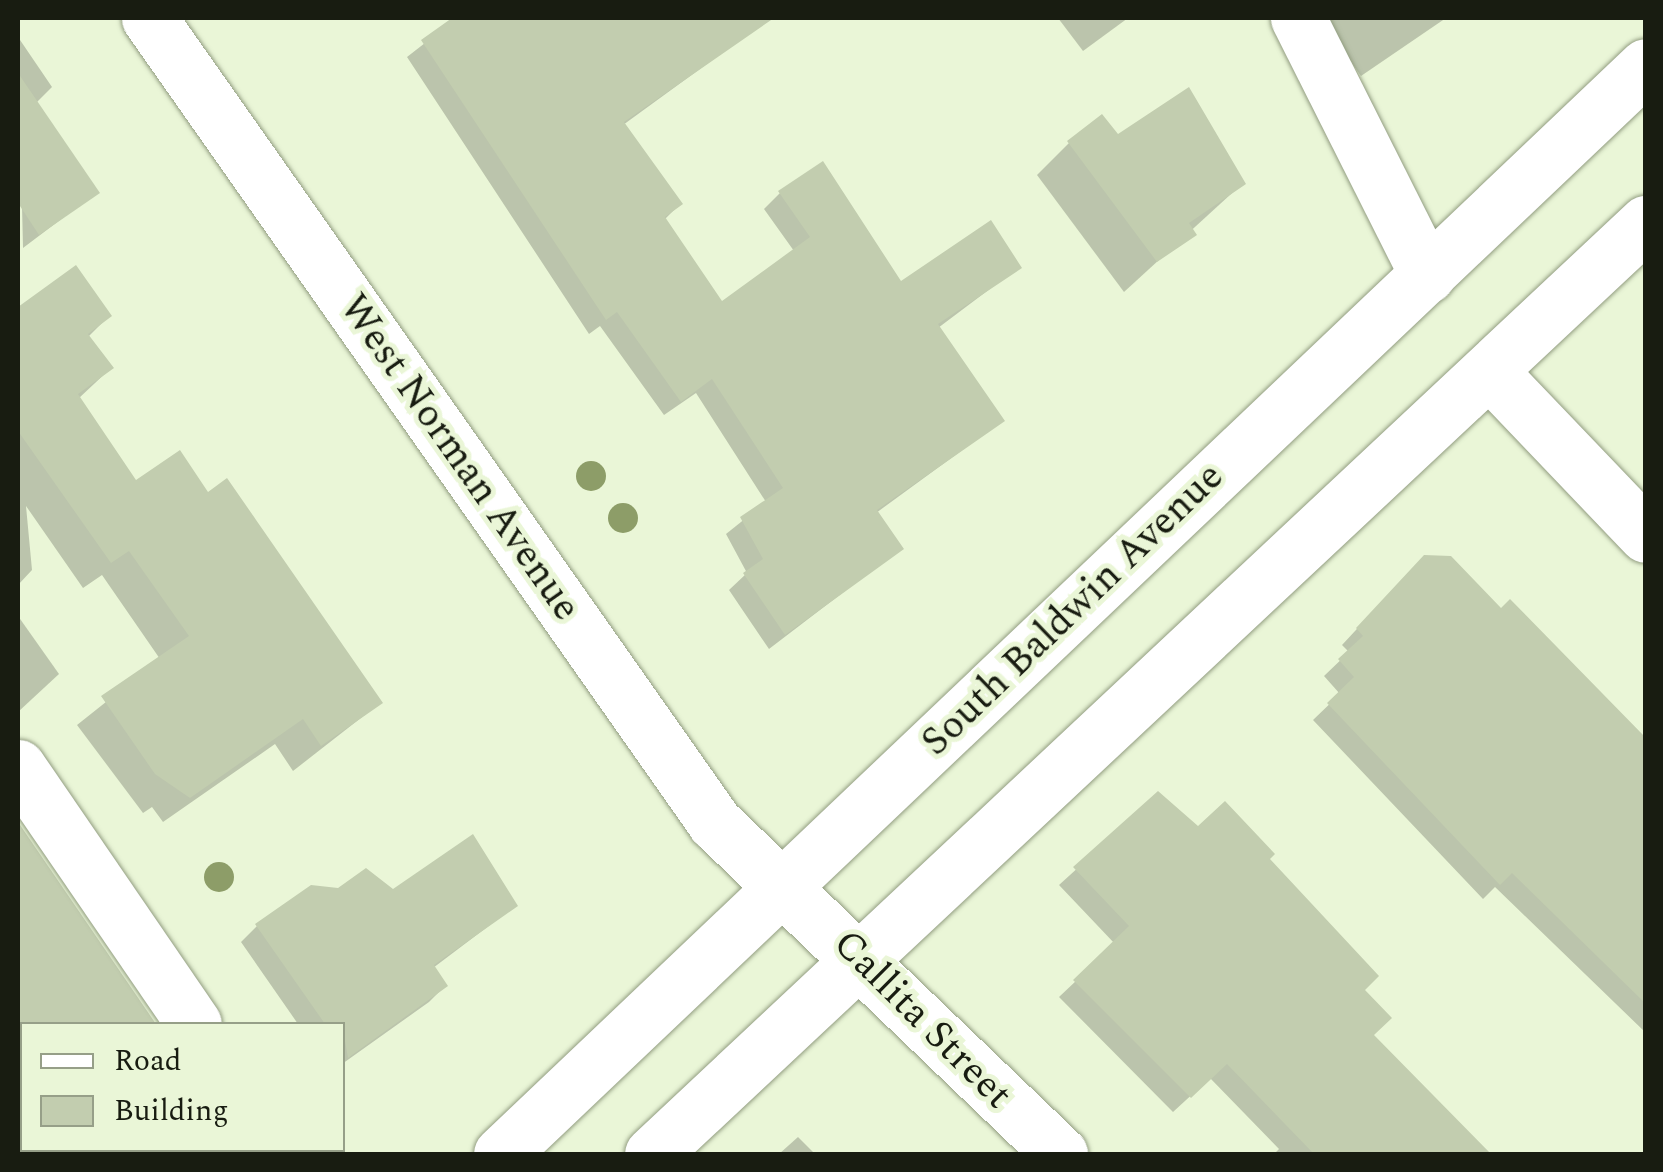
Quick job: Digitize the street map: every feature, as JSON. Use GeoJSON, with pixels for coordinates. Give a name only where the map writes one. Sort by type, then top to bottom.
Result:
{"type":"FeatureCollection","features":[{"type":"Feature","properties":{"kind":"main road","name":"West Norman Avenue"},"geometry":{"type":"LineString","coordinates":[[149,18],[714,822],[783,886]]}},
{"type":"Feature","properties":{"kind":"main road"},"geometry":{"type":"LineString","coordinates":[[1298,18],[1426,274]]}},
{"type":"Feature","properties":{"kind":"main road","name":"South Baldwin Avenue"},"geometry":{"type":"LineString","coordinates":[[501,1154],[1646,66]]}},
{"type":"Feature","properties":{"kind":"main road"},"geometry":{"type":"LineString","coordinates":[[652,1154],[1493,375],[1646,223]]}},
{"type":"Feature","properties":{"kind":"main road"},"geometry":{"type":"LineString","coordinates":[[1493,375],[1646,534]]}},
{"type":"Feature","properties":{"kind":"main road"},"geometry":{"type":"LineString","coordinates":[[18,767],[193,1022]]}},
{"type":"Feature","properties":{"kind":"main road","name":"Callita Street"},"geometry":{"type":"LineString","coordinates":[[783,886],[864,959],[1060,1154]]}},
{"type":"Feature","properties":{"kind":"building"},"geometry":{"type":"Polygon","coordinates":[[[452,18],[774,18],[624,122],[683,204],[665,217],[722,301],[810,237],[778,191],[823,161],[901,281],[991,220],[1022,268],[938,324],[1005,421],[877,510],[904,549],[785,635],[743,573],[763,559],[740,517],[783,488],[712,379],[681,402],[617,312],[606,320],[421,40],[452,18]]]}},
{"type":"Feature","properties":{"kind":"building"},"geometry":{"type":"Polygon","coordinates":[[[18,73],[100,193],[39,235],[18,203],[18,73]]]}},
{"type":"Feature","properties":{"kind":"building"},"geometry":{"type":"Polygon","coordinates":[[[1189,87],[1246,184],[1189,223],[1197,235],[1157,262],[1067,141],[1102,114],[1118,134],[1189,87]]]}},
{"type":"Feature","properties":{"kind":"building"},"geometry":{"type":"Polygon","coordinates":[[[76,265],[112,316],[88,334],[114,368],[78,394],[136,480],[180,450],[208,492],[227,478],[383,703],[321,746],[303,719],[190,798],[155,774],[101,696],[189,636],[129,551],[111,563],[18,431],[18,307],[76,265]]]}},
{"type":"Feature","properties":{"kind":"building"},"geometry":{"type":"Polygon","coordinates":[[[1424,555],[1451,556],[1501,608],[1510,599],[1646,738],[1646,1004],[1512,873],[1500,885],[1327,703],[1354,677],[1338,659],[1363,636],[1356,628],[1424,555]]]}},
{"type":"Feature","properties":{"kind":"building"},"geometry":{"type":"Polygon","coordinates":[[[1158,791],[1198,826],[1225,801],[1275,854],[1270,859],[1379,976],[1365,990],[1392,1018],[1374,1035],[1491,1154],[1314,1154],[1227,1064],[1191,1098],[1073,980],[1129,926],[1073,867],[1158,791]]]}},
{"type":"Feature","properties":{"kind":"building"},"geometry":{"type":"Polygon","coordinates":[[[18,822],[155,1022],[18,1024],[18,822]]]}},
{"type":"Feature","properties":{"kind":"building"},"geometry":{"type":"Polygon","coordinates":[[[473,834],[518,906],[434,965],[448,986],[348,1058],[345,1022],[324,1022],[255,924],[311,885],[338,888],[366,868],[393,889],[473,834]]]}}]}
